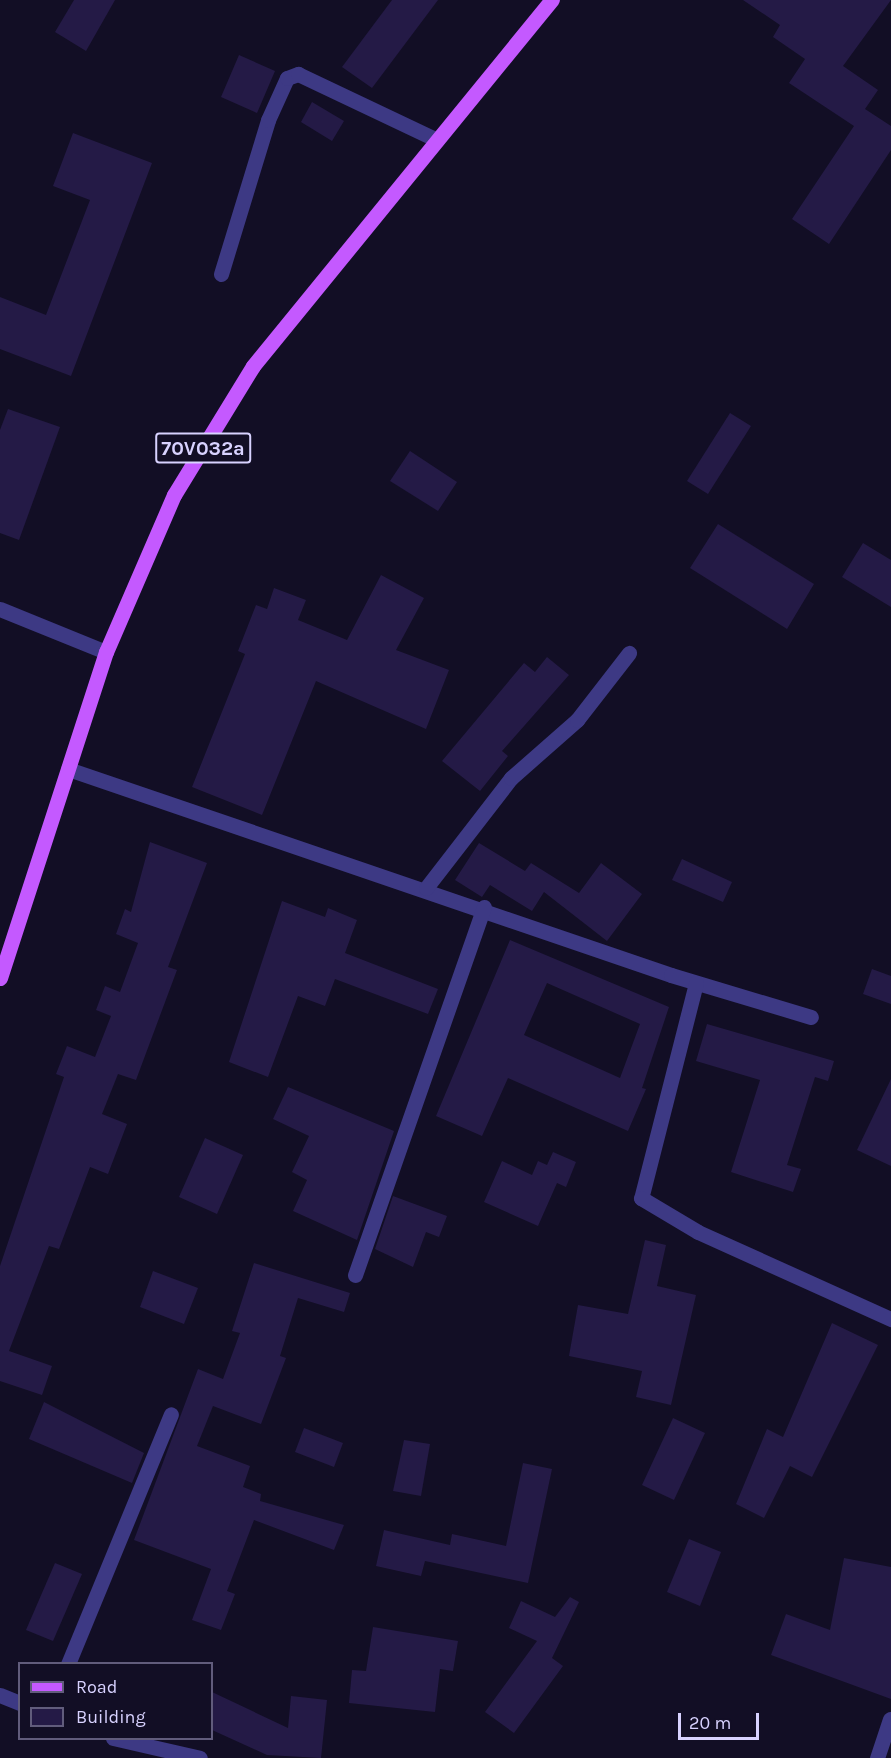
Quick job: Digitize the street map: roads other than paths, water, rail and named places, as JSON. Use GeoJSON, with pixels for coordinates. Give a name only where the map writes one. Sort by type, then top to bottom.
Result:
{"type":"FeatureCollection","features":[{"type":"Feature","properties":{"kind":"main road","name":"70V032a"},"geometry":{"type":"LineString","coordinates":[[0,978],[106,652],[174,495],[253,366],[552,0]]}},
{"type":"Feature","properties":{"kind":"street"},"geometry":{"type":"LineString","coordinates":[[221,274],[268,120],[287,78],[298,74],[437,140]]}},
{"type":"Feature","properties":{"kind":"street"},"geometry":{"type":"LineString","coordinates":[[0,609],[106,652]]}},
{"type":"Feature","properties":{"kind":"street"},"geometry":{"type":"LineString","coordinates":[[426,888],[511,777],[577,720],[629,653]]}},
{"type":"Feature","properties":{"kind":"street"},"geometry":{"type":"LineString","coordinates":[[68,769],[426,888],[696,982],[811,1017]]}},
{"type":"Feature","properties":{"kind":"street"},"geometry":{"type":"LineString","coordinates":[[355,1275],[484,908]]}},
{"type":"Feature","properties":{"kind":"street"},"geometry":{"type":"LineString","coordinates":[[696,982],[641,1198],[698,1232],[891,1319]]}},
{"type":"Feature","properties":{"kind":"street"},"geometry":{"type":"LineString","coordinates":[[69,1662],[171,1414]]}},
{"type":"Feature","properties":{"kind":"street"},"geometry":{"type":"LineString","coordinates":[[0,1695],[18,1702]]}},
{"type":"Feature","properties":{"kind":"street"},"geometry":{"type":"LineString","coordinates":[[877,1758],[890,1719]]}},
{"type":"Feature","properties":{"kind":"street"},"geometry":{"type":"LineString","coordinates":[[122,1740],[200,1758]]}}]}
